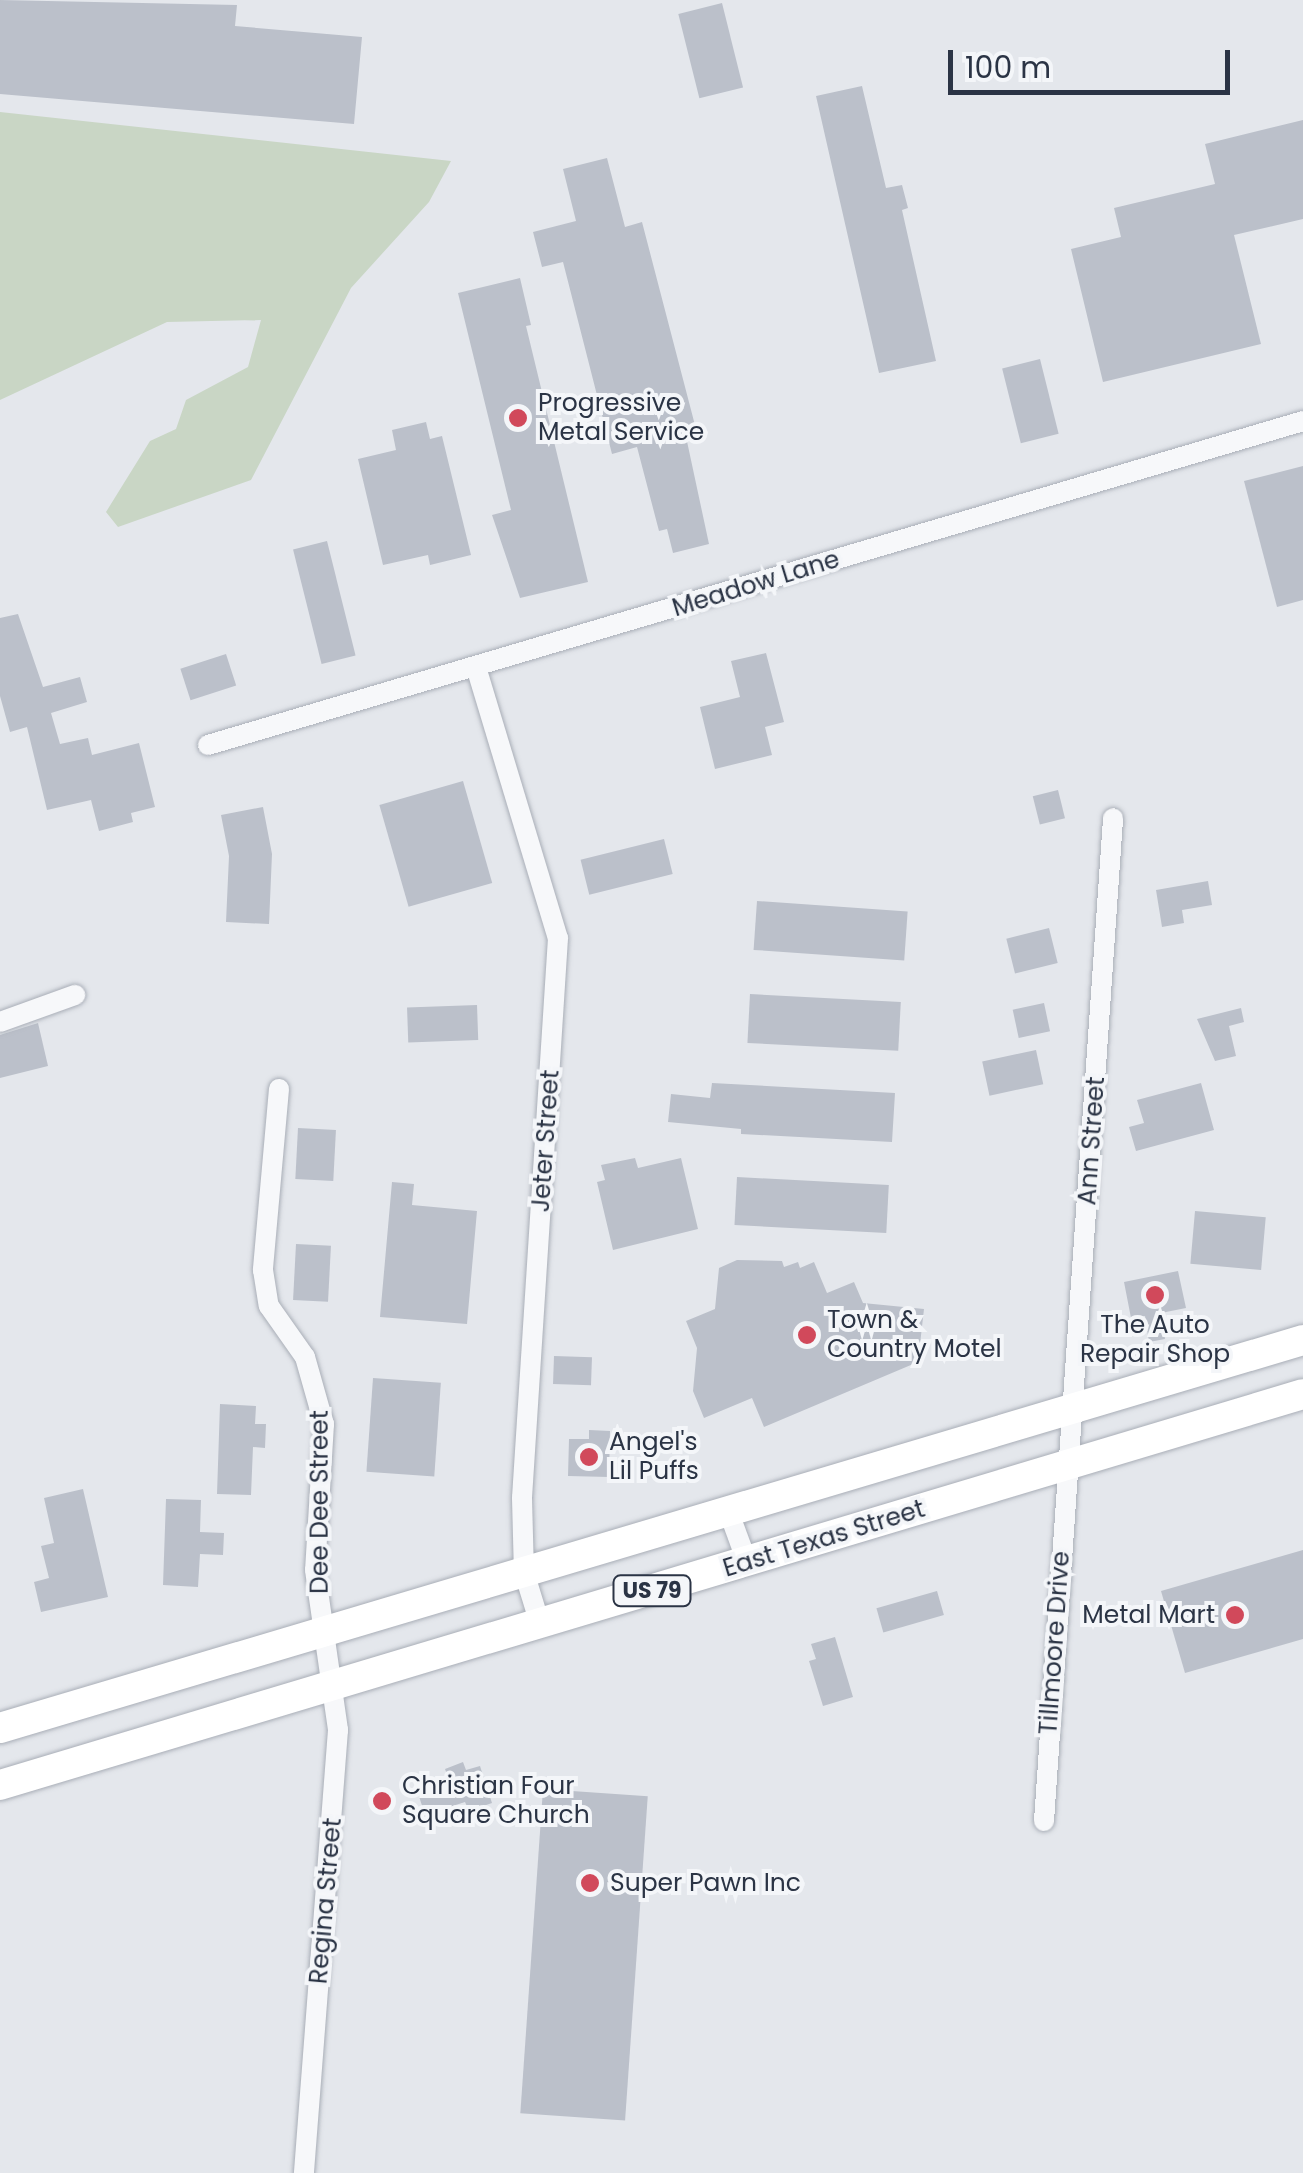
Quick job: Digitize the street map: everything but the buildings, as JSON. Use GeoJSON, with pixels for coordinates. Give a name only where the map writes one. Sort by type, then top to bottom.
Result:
{"type":"FeatureCollection","features":[{"type":"Feature","properties":{"kind":"main road","name":"US 79"},"geometry":{"type":"LineString","coordinates":[[0,1728],[1303,1340]]}},
{"type":"Feature","properties":{"kind":"main road","name":"East Texas Street"},"geometry":{"type":"LineString","coordinates":[[0,1785],[1303,1394]]}},
{"type":"Feature","properties":{"kind":"street","name":"Meadow Lane"},"geometry":{"type":"LineString","coordinates":[[208,745],[1303,421]]}},
{"type":"Feature","properties":{"kind":"street","name":"Jeter Street"},"geometry":{"type":"LineString","coordinates":[[476,667],[558,938],[522,1498],[524,1572],[540,1624]]}},
{"type":"Feature","properties":{"kind":"street","name":"Ann Street"},"geometry":{"type":"LineString","coordinates":[[1068,1465],[1114,818]]}},
{"type":"Feature","properties":{"kind":"street"},"geometry":{"type":"LineString","coordinates":[[0,1022],[75,994]]}},
{"type":"Feature","properties":{"kind":"street","name":"Dee Dee Street"},"geometry":{"type":"LineString","coordinates":[[279,1089],[263,1270],[269,1306],[304,1357],[320,1400],[315,1570],[325,1630]]}},
{"type":"Feature","properties":{"kind":"street","name":"Tillmoore Drive"},"geometry":{"type":"LineString","coordinates":[[1044,1820],[1068,1465]]}},
{"type":"Feature","properties":{"kind":"street"},"geometry":{"type":"LineString","coordinates":[[728,1510],[747,1562]]}},
{"type":"Feature","properties":{"kind":"street","name":"Regina Street"},"geometry":{"type":"LineString","coordinates":[[304,2173],[337,1773],[336,1686],[325,1630]]}},
{"type":"Feature","properties":{"kind":"green space"},"geometry":{"type":"Polygon","coordinates":[[[0,112],[451,161],[429,202],[351,288],[251,480],[118,527],[106,512],[150,441],[176,429],[186,400],[248,367],[261,320],[167,322],[0,400],[0,112]]]}},
{"type":"Feature","properties":{"kind":"place","name":"Progressive Metal Service"},"geometry":{"type":"Point","coordinates":[518,418]}},
{"type":"Feature","properties":{"kind":"place","name":"The Auto Repair Shop"},"geometry":{"type":"Point","coordinates":[1155,1295]}},
{"type":"Feature","properties":{"kind":"place","name":"Town & Country Motel"},"geometry":{"type":"Point","coordinates":[807,1335]}},
{"type":"Feature","properties":{"kind":"place","name":"Angel's Lil Puffs"},"geometry":{"type":"Point","coordinates":[589,1457]}},
{"type":"Feature","properties":{"kind":"place","name":"Metal Mart"},"geometry":{"type":"Point","coordinates":[1235,1615]}},
{"type":"Feature","properties":{"kind":"place","name":"Christian Four Square Church"},"geometry":{"type":"Point","coordinates":[382,1801]}},
{"type":"Feature","properties":{"kind":"place","name":"Super Pawn Inc"},"geometry":{"type":"Point","coordinates":[590,1883]}}]}
